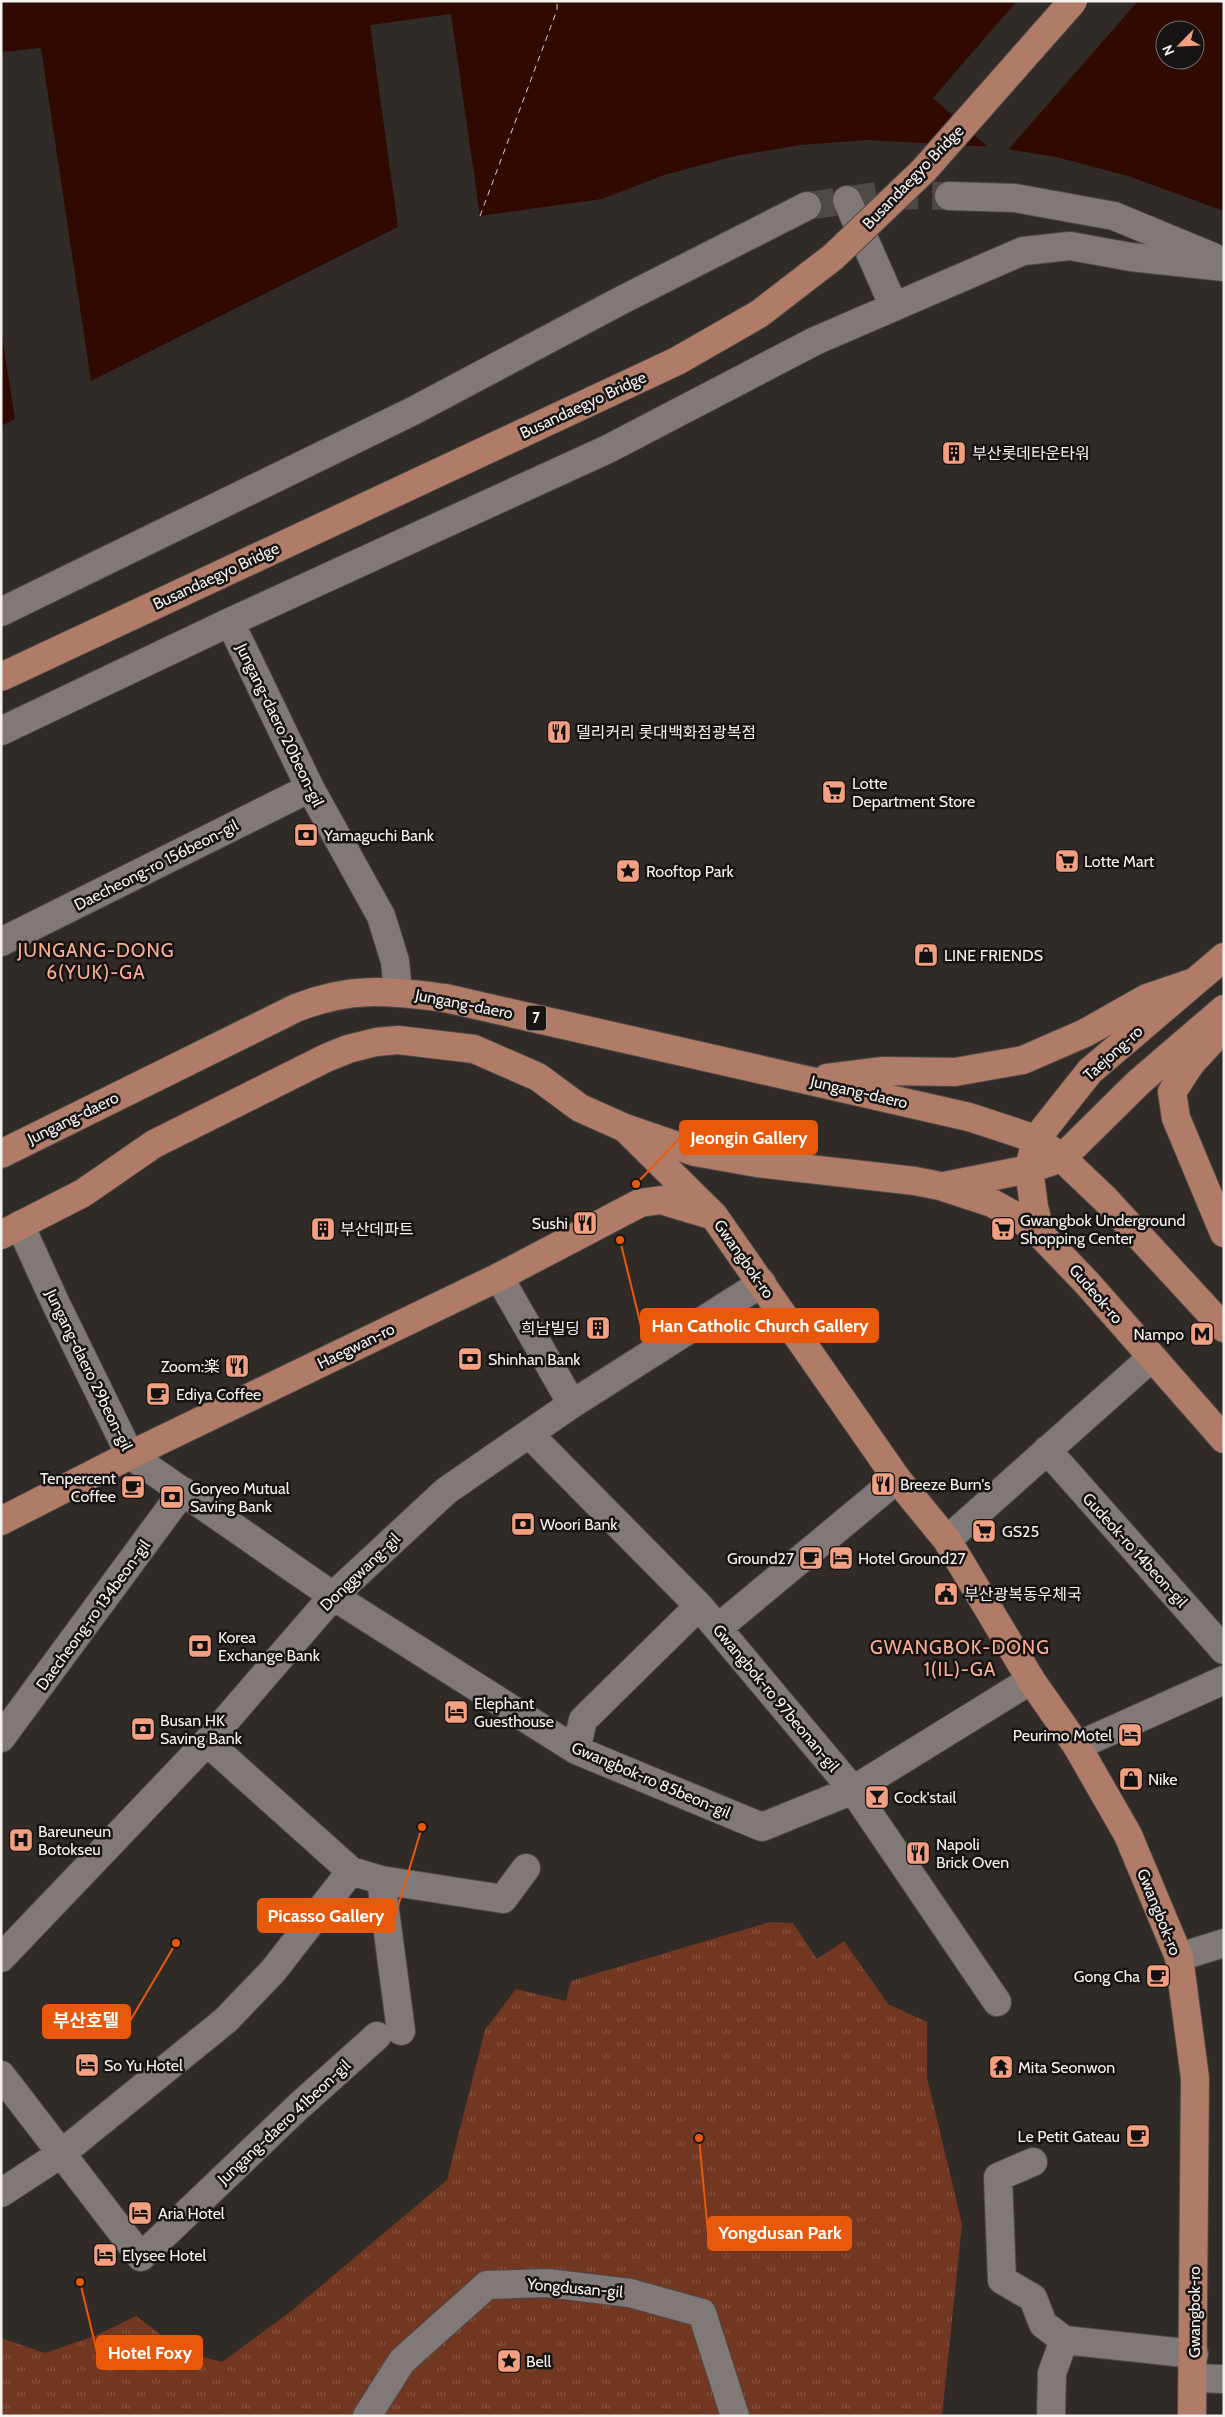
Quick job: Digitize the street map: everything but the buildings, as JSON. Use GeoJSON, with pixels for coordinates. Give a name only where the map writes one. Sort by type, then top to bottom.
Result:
{"type":"FeatureCollection","features":[{"type":"Feature","properties":{"kind":"main road","name":"Busandaegyo Bridge"},"geometry":{"type":"LineString","coordinates":[[1,677],[677,361],[759,314],[833,257],[924,170],[1072,1]]}},
{"type":"Feature","properties":{"kind":"main road","name":"Taejong-ro"},"geometry":{"type":"LineString","coordinates":[[1041,1235],[1034,1207],[1029,1169],[1036,1139],[1090,1071],[1224,957]]}},
{"type":"Feature","properties":{"kind":"main road"},"geometry":{"type":"LineString","coordinates":[[808,1080],[883,1071],[955,1072],[1023,1060],[1085,1033],[1147,998],[1194,982]]}},
{"type":"Feature","properties":{"kind":"main road","name":"Jungang-daero"},"geometry":{"type":"LineString","coordinates":[[1,1154],[296,1008],[318,999],[347,992],[398,992],[444,998],[970,1117],[1036,1139],[1062,1158]]}},
{"type":"Feature","properties":{"kind":"main road"},"geometry":{"type":"LineString","coordinates":[[11,1230],[83,1193],[154,1144],[326,1058],[376,1042],[398,1040],[474,1049],[538,1078],[580,1108],[625,1128],[695,1152],[757,1163],[915,1181],[940,1186],[1029,1169],[1062,1158],[1139,1082],[1224,1009]]}},
{"type":"Feature","properties":{"kind":"main road"},"geometry":{"type":"LineString","coordinates":[[1224,1024],[1216,1036],[1191,1063],[1172,1092],[1176,1118],[1224,1233]]}},
{"type":"Feature","properties":{"kind":"main road","name":"Gwangbok-ro"},"geometry":{"type":"LineString","coordinates":[[625,1128],[714,1216],[897,1479],[947,1540],[1031,1680],[1077,1746],[1128,1835],[1179,1957],[1195,2078],[1194,2366],[1192,2416]]}},
{"type":"Feature","properties":{"kind":"main road"},"geometry":{"type":"LineString","coordinates":[[1062,1158],[1105,1199],[1224,1328]]}},
{"type":"Feature","properties":{"kind":"main road","name":"Gudeok-ro"},"geometry":{"type":"LineString","coordinates":[[940,1186],[992,1203],[1019,1218],[1041,1235],[1088,1284],[1224,1439]]}},
{"type":"Feature","properties":{"kind":"main road","name":"Haegwan-ro"},"geometry":{"type":"LineString","coordinates":[[1,1521],[130,1455],[500,1277],[640,1203],[661,1200],[680,1204],[714,1216]]}},
{"type":"Feature","properties":{"kind":"street"},"geometry":{"type":"LineString","coordinates":[[949,196],[1015,198],[1114,216],[1224,261]]}},
{"type":"Feature","properties":{"kind":"street"},"geometry":{"type":"LineString","coordinates":[[847,200],[894,307]]}},
{"type":"Feature","properties":{"kind":"street"},"geometry":{"type":"LineString","coordinates":[[1,612],[413,411],[620,301],[807,206]]}},
{"type":"Feature","properties":{"kind":"street"},"geometry":{"type":"LineString","coordinates":[[1,731],[230,622],[608,448],[815,341],[1023,251],[1070,246],[1131,257],[1224,267]]}},
{"type":"Feature","properties":{"kind":"street","name":"Jungang-daero 20beon-gil"},"geometry":{"type":"LineString","coordinates":[[230,622],[310,788],[381,916],[395,961],[398,992]]}},
{"type":"Feature","properties":{"kind":"street","name":"Daecheong-ro 156beon-gil"},"geometry":{"type":"LineString","coordinates":[[1,942],[310,788]]}},
{"type":"Feature","properties":{"kind":"street","name":"Jungang-daero 29beon-gil"},"geometry":{"type":"LineString","coordinates":[[11,1230],[56,1304],[130,1455],[333,1596]]}},
{"type":"Feature","properties":{"kind":"street"},"geometry":{"type":"LineString","coordinates":[[500,1277],[572,1404]]}},
{"type":"Feature","properties":{"kind":"street","name":"Donggwang-gil"},"geometry":{"type":"LineString","coordinates":[[1,1958],[207,1742],[333,1596],[446,1491],[530,1435],[572,1404],[762,1283]]}},
{"type":"Feature","properties":{"kind":"street"},"geometry":{"type":"LineString","coordinates":[[947,1540],[1151,1358]]}},
{"type":"Feature","properties":{"kind":"street","name":"Gwangbok-ro 97beonan-gil"},"geometry":{"type":"LineString","coordinates":[[530,1435],[699,1606],[853,1790]]}},
{"type":"Feature","properties":{"kind":"street","name":"Gudeok-ro 14beon-gil"},"geometry":{"type":"LineString","coordinates":[[1047,1450],[1224,1650]]}},
{"type":"Feature","properties":{"kind":"street"},"geometry":{"type":"LineString","coordinates":[[718,1628],[897,1479]]}},
{"type":"Feature","properties":{"kind":"street","name":"Daecheong-ro 134beon-gil"},"geometry":{"type":"LineString","coordinates":[[1,1738],[183,1491]]}},
{"type":"Feature","properties":{"kind":"street","name":"Gwangbok-ro 85beon-gil"},"geometry":{"type":"LineString","coordinates":[[333,1596],[576,1750],[762,1826],[853,1790],[1031,1680]]}},
{"type":"Feature","properties":{"kind":"street"},"geometry":{"type":"LineString","coordinates":[[576,1750],[584,1720],[699,1606]]}},
{"type":"Feature","properties":{"kind":"street"},"geometry":{"type":"LineString","coordinates":[[1077,1746],[1224,1680]]}},
{"type":"Feature","properties":{"kind":"street"},"geometry":{"type":"LineString","coordinates":[[207,1742],[351,1871],[381,1880],[503,1899],[526,1868]]}},
{"type":"Feature","properties":{"kind":"street"},"geometry":{"type":"LineString","coordinates":[[853,1790],[997,2002]]}},
{"type":"Feature","properties":{"kind":"street"},"geometry":{"type":"LineString","coordinates":[[1,2193],[62,2153],[226,2020],[273,1971],[351,1871]]}},
{"type":"Feature","properties":{"kind":"street","name":"Jungang-daero 41beon-gil"},"geometry":{"type":"LineString","coordinates":[[1,2074],[141,2257],[299,2106],[389,2034],[381,1880]]}},
{"type":"Feature","properties":{"kind":"street"},"geometry":{"type":"LineString","coordinates":[[1179,1957],[1224,1943]]}},
{"type":"Feature","properties":{"kind":"street"},"geometry":{"type":"LineString","coordinates":[[1033,2162],[998,2177],[1002,2280],[1033,2298],[1043,2324],[1064,2340],[1194,2366],[1224,2379]]}},
{"type":"Feature","properties":{"kind":"street","name":"Yongdusan-gil"},"geometry":{"type":"LineString","coordinates":[[367,2416],[402,2361],[487,2285],[547,2283],[630,2293],[702,2313],[735,2416]]}},
{"type":"Feature","properties":{"kind":"street"},"geometry":{"type":"LineString","coordinates":[[1051,2416],[1052,2373],[1064,2340]]}},
{"type":"Feature","properties":{"kind":"green space"},"geometry":{"type":"Polygon","coordinates":[[[770,1922],[793,1923],[817,1959],[844,1941],[888,2004],[927,2022],[927,2078],[962,2224],[942,2416],[1,2416],[1,2338],[45,2353],[97,2335],[136,2316],[184,2352],[222,2362],[290,2312],[447,2180],[485,2030],[516,1989],[566,2001],[571,1981],[770,1922]]]}},
{"type":"Feature","properties":{"kind":"shaded area"},"geometry":{"type":"Polygon","coordinates":[[[1,1],[1224,1],[1224,211],[1128,176],[1056,157],[995,147],[867,140],[800,145],[735,156],[664,175],[602,199],[480,216],[451,14],[370,25],[398,227],[91,381],[41,48],[1,52],[1,1]]]}},
{"type":"Feature","properties":{"kind":"shaded area"},"geometry":{"type":"Polygon","coordinates":[[[1,330],[15,419],[1,426],[1,330]]]}},
{"type":"Feature","properties":{"kind":"pier"},"geometry":{"type":"Polygon","coordinates":[[[1017,1],[1138,1],[1007,151],[990,149],[933,98],[1017,1]]]}},
{"type":"Feature","properties":{"kind":"ferry route"},"geometry":{"type":"LineString","coordinates":[[480,216],[557,10],[557,1]]}},
{"type":"Feature","properties":{"kind":"tunnel"},"geometry":{"type":"LineString","coordinates":[[807,206],[884,195],[949,196]]}},
{"type":"Feature","properties":{"kind":"place","name":"부산롯데타운타워"},"geometry":{"type":"Point","coordinates":[954,453]}},
{"type":"Feature","properties":{"kind":"place","name":"델리커리 롯대백화점광복점"},"geometry":{"type":"Point","coordinates":[559,732]}},
{"type":"Feature","properties":{"kind":"place","name":"Lotte Department Store"},"geometry":{"type":"Point","coordinates":[834,792]}},
{"type":"Feature","properties":{"kind":"place","name":"Yamaguchi Bank"},"geometry":{"type":"Point","coordinates":[306,835]}},
{"type":"Feature","properties":{"kind":"place","name":"Lotte Mart"},"geometry":{"type":"Point","coordinates":[1067,861]}},
{"type":"Feature","properties":{"kind":"place","name":"Rooftop Park"},"geometry":{"type":"Point","coordinates":[628,871]}},
{"type":"Feature","properties":{"kind":"place","name":"LINE FRIENDS"},"geometry":{"type":"Point","coordinates":[926,955]}},
{"type":"Feature","properties":{"kind":"place","name":"Jeongin Gallery"},"geometry":{"type":"Point","coordinates":[636,1184]}},
{"type":"Feature","properties":{"kind":"place","name":"Sushi"},"geometry":{"type":"Point","coordinates":[585,1223]}},
{"type":"Feature","properties":{"kind":"place","name":"부산데파트"},"geometry":{"type":"Point","coordinates":[323,1229]}},
{"type":"Feature","properties":{"kind":"place","name":"Gwangbok Underground Shopping Center"},"geometry":{"type":"Point","coordinates":[1003,1229]}},
{"type":"Feature","properties":{"kind":"place","name":"Han Catholic Church Gallery"},"geometry":{"type":"Point","coordinates":[620,1240]}},
{"type":"Feature","properties":{"kind":"place","name":"희남빌딩"},"geometry":{"type":"Point","coordinates":[598,1328]}},
{"type":"Feature","properties":{"kind":"place","name":"Nampo"},"geometry":{"type":"Point","coordinates":[1202,1334]}},
{"type":"Feature","properties":{"kind":"place","name":"Shinhan Bank"},"geometry":{"type":"Point","coordinates":[470,1359]}},
{"type":"Feature","properties":{"kind":"place","name":"Zoom:楽"},"geometry":{"type":"Point","coordinates":[237,1366]}},
{"type":"Feature","properties":{"kind":"place","name":"Ediya Coffee"},"geometry":{"type":"Point","coordinates":[158,1394]}},
{"type":"Feature","properties":{"kind":"place","name":"Breeze Burn's"},"geometry":{"type":"Point","coordinates":[883,1484]}},
{"type":"Feature","properties":{"kind":"place","name":"Tenpercent Coffee"},"geometry":{"type":"Point","coordinates":[133,1487]}},
{"type":"Feature","properties":{"kind":"place","name":"Goryeo Mutual Saving Bank"},"geometry":{"type":"Point","coordinates":[172,1497]}},
{"type":"Feature","properties":{"kind":"place","name":"Woori Bank"},"geometry":{"type":"Point","coordinates":[523,1524]}},
{"type":"Feature","properties":{"kind":"place","name":"GS25"},"geometry":{"type":"Point","coordinates":[984,1531]}},
{"type":"Feature","properties":{"kind":"place","name":"Ground27"},"geometry":{"type":"Point","coordinates":[811,1558]}},
{"type":"Feature","properties":{"kind":"place","name":"Hotel Ground27"},"geometry":{"type":"Point","coordinates":[841,1558]}},
{"type":"Feature","properties":{"kind":"place","name":"부산광복동우체국"},"geometry":{"type":"Point","coordinates":[946,1594]}},
{"type":"Feature","properties":{"kind":"place","name":"Korea Exchange Bank"},"geometry":{"type":"Point","coordinates":[200,1646]}},
{"type":"Feature","properties":{"kind":"place","name":"Elephant Guesthouse"},"geometry":{"type":"Point","coordinates":[456,1712]}},
{"type":"Feature","properties":{"kind":"place","name":"Busan HK Saving Bank"},"geometry":{"type":"Point","coordinates":[143,1729]}},
{"type":"Feature","properties":{"kind":"place","name":"Peurimo Motel"},"geometry":{"type":"Point","coordinates":[1130,1735]}},
{"type":"Feature","properties":{"kind":"place","name":"Nike"},"geometry":{"type":"Point","coordinates":[1131,1779]}},
{"type":"Feature","properties":{"kind":"place","name":"Cock'stail"},"geometry":{"type":"Point","coordinates":[877,1797]}},
{"type":"Feature","properties":{"kind":"place","name":"Picasso Gallery"},"geometry":{"type":"Point","coordinates":[422,1827]}},
{"type":"Feature","properties":{"kind":"place","name":"Bareuneun Botokseu"},"geometry":{"type":"Point","coordinates":[21,1840]}},
{"type":"Feature","properties":{"kind":"place","name":"Napoli Brick Oven"},"geometry":{"type":"Point","coordinates":[918,1853]}},
{"type":"Feature","properties":{"kind":"place","name":"부산호텔"},"geometry":{"type":"Point","coordinates":[176,1943]}},
{"type":"Feature","properties":{"kind":"place","name":"Gong Cha"},"geometry":{"type":"Point","coordinates":[1158,1976]}},
{"type":"Feature","properties":{"kind":"place","name":"So Yu Hotel"},"geometry":{"type":"Point","coordinates":[87,2065]}},
{"type":"Feature","properties":{"kind":"place","name":"Mita Seonwon"},"geometry":{"type":"Point","coordinates":[1001,2067]}},
{"type":"Feature","properties":{"kind":"place","name":"Le Petit Gateau"},"geometry":{"type":"Point","coordinates":[1138,2136]}},
{"type":"Feature","properties":{"kind":"place","name":"Yongdusan Park"},"geometry":{"type":"Point","coordinates":[699,2138]}},
{"type":"Feature","properties":{"kind":"place","name":"Aria Hotel"},"geometry":{"type":"Point","coordinates":[140,2213]}},
{"type":"Feature","properties":{"kind":"place","name":"Elysee Hotel"},"geometry":{"type":"Point","coordinates":[105,2255]}},
{"type":"Feature","properties":{"kind":"place","name":"Hotel Foxy"},"geometry":{"type":"Point","coordinates":[80,2282]}},
{"type":"Feature","properties":{"kind":"place","name":"Bell"},"geometry":{"type":"Point","coordinates":[509,2361]}},
{"type":"Feature","properties":{"kind":"district","name":"JUNGANG-DONG 6(YUK)-GA"},"geometry":{"type":"Point","coordinates":[96,961]}},
{"type":"Feature","properties":{"kind":"district","name":"GWANGBOK-DONG 1(IL)-GA"},"geometry":{"type":"Point","coordinates":[960,1658]}}]}
